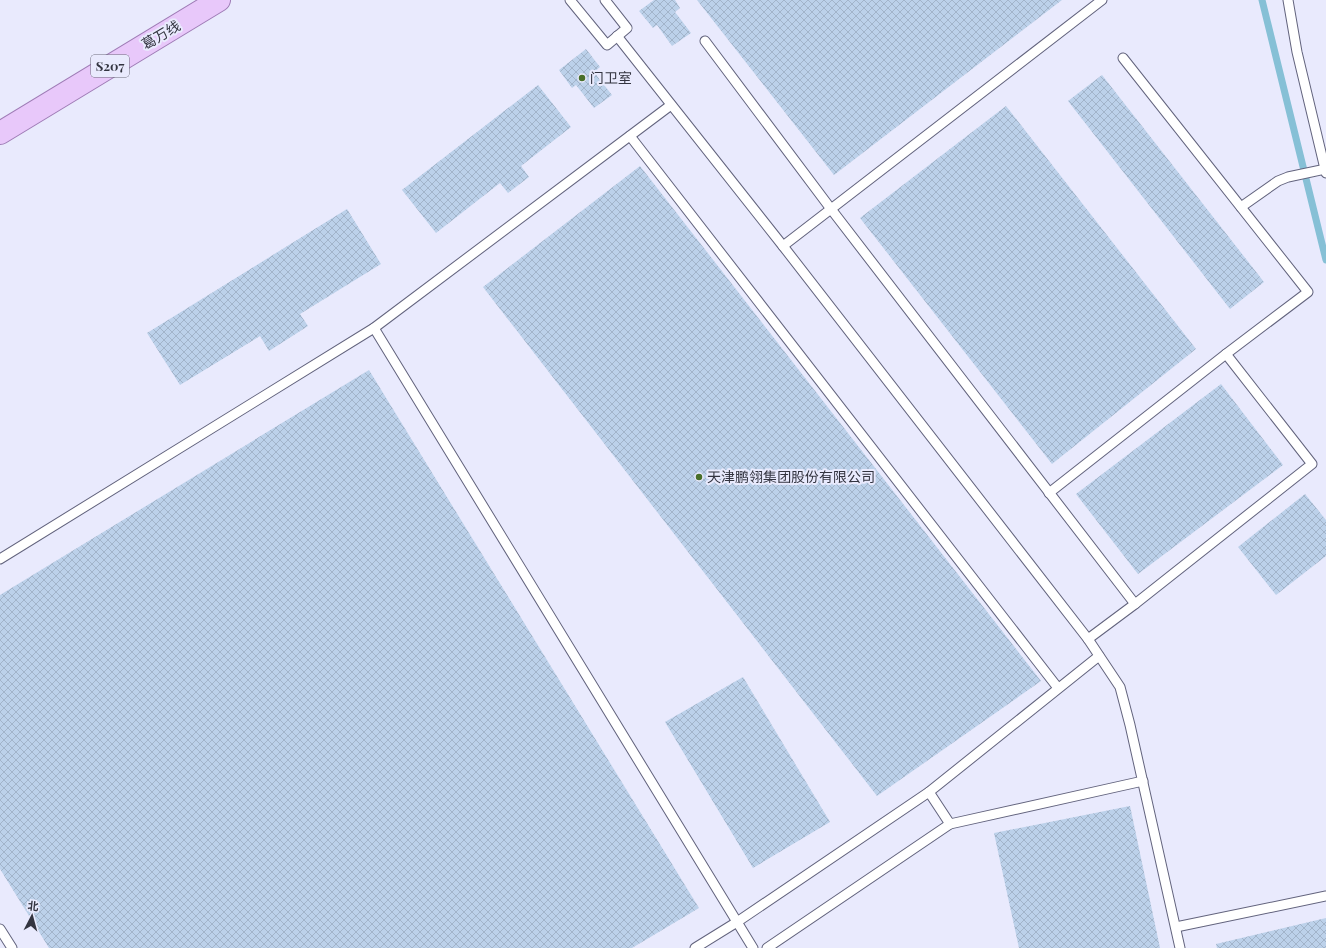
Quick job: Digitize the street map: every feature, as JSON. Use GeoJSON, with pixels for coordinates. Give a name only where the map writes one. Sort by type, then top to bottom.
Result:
{"type":"FeatureCollection","features":[{"type":"Feature","properties":{"kind":"main road","name":"葛万线"},"geometry":{"type":"LineString","coordinates":[[0,118],[196,0]]}},
{"type":"Feature","properties":{"kind":"main road","name":"葛万线"},"geometry":{"type":"LineString","coordinates":[[0,133],[219,0]]}},
{"type":"Feature","properties":{"kind":"lane"},"geometry":{"type":"LineString","coordinates":[[570,0],[607,45],[628,28],[606,0]]}},
{"type":"Feature","properties":{"kind":"lane"},"geometry":{"type":"LineString","coordinates":[[783,246],[1102,0]]}},
{"type":"Feature","properties":{"kind":"lane"},"geometry":{"type":"LineString","coordinates":[[1241,206],[1278,181],[1294,175],[1326,170],[1297,52],[1288,0]]}},
{"type":"Feature","properties":{"kind":"lane"},"geometry":{"type":"LineString","coordinates":[[617,36],[783,246],[1088,639],[1120,687],[1143,781],[1180,948]]}},
{"type":"Feature","properties":{"kind":"lane"},"geometry":{"type":"LineString","coordinates":[[705,41],[830,209],[1135,604]]}},
{"type":"Feature","properties":{"kind":"lane"},"geometry":{"type":"LineString","coordinates":[[1049,493],[1226,354],[1308,292],[1123,58]]}},
{"type":"Feature","properties":{"kind":"lane"},"geometry":{"type":"LineString","coordinates":[[0,559],[374,328],[671,105]]}},
{"type":"Feature","properties":{"kind":"lane"},"geometry":{"type":"LineString","coordinates":[[630,136],[1058,688]]}},
{"type":"Feature","properties":{"kind":"lane"},"geometry":{"type":"LineString","coordinates":[[374,328],[753,948]]}},
{"type":"Feature","properties":{"kind":"lane"},"geometry":{"type":"LineString","coordinates":[[1088,639],[1135,604],[1312,464],[1226,354]]}},
{"type":"Feature","properties":{"kind":"lane"},"geometry":{"type":"LineString","coordinates":[[695,948],[737,922],[929,792],[1100,656]]}},
{"type":"Feature","properties":{"kind":"lane"},"geometry":{"type":"LineString","coordinates":[[767,948],[950,824],[1143,781]]}},
{"type":"Feature","properties":{"kind":"lane"},"geometry":{"type":"LineString","coordinates":[[929,792],[950,824]]}},
{"type":"Feature","properties":{"kind":"lane"},"geometry":{"type":"LineString","coordinates":[[1176,927],[1326,896]]}},
{"type":"Feature","properties":{"kind":"lane"},"geometry":{"type":"LineString","coordinates":[[0,929],[12,948]]}},
{"type":"Feature","properties":{"kind":"building"},"geometry":{"type":"Polygon","coordinates":[[[654,0],[675,0],[680,8],[675,12],[691,33],[672,46],[657,25],[653,28],[639,11],[654,0]]]}},
{"type":"Feature","properties":{"kind":"building"},"geometry":{"type":"Polygon","coordinates":[[[697,0],[1062,0],[834,175],[697,0]]]}},
{"type":"Feature","properties":{"kind":"building","name":"门卫室"},"geometry":{"type":"Polygon","coordinates":[[[586,49],[600,67],[594,72],[612,95],[594,108],[576,85],[572,88],[559,70],[586,49]]]}},
{"type":"Feature","properties":{"kind":"building"},"geometry":{"type":"Polygon","coordinates":[[[1102,75],[1264,282],[1230,309],[1068,101],[1102,75]]]}},
{"type":"Feature","properties":{"kind":"building"},"geometry":{"type":"Polygon","coordinates":[[[538,85],[571,127],[521,166],[529,177],[508,193],[500,183],[436,233],[402,190],[538,85]]]}},
{"type":"Feature","properties":{"kind":"building"},"geometry":{"type":"Polygon","coordinates":[[[1006,106],[1196,349],[1052,464],[860,218],[1006,106]]]}},
{"type":"Feature","properties":{"kind":"building"},"geometry":{"type":"Polygon","coordinates":[[[640,166],[1041,681],[877,796],[483,287],[640,166]]]}},
{"type":"Feature","properties":{"kind":"building"},"geometry":{"type":"Polygon","coordinates":[[[347,209],[381,264],[300,314],[308,326],[269,351],[260,336],[180,385],[147,333],[347,209]]]}},
{"type":"Feature","properties":{"kind":"building"},"geometry":{"type":"Polygon","coordinates":[[[369,370],[699,908],[632,948],[49,948],[0,869],[0,595],[369,370]]]}},
{"type":"Feature","properties":{"kind":"building"},"geometry":{"type":"Polygon","coordinates":[[[1221,384],[1283,465],[1138,574],[1076,494],[1221,384]]]}},
{"type":"Feature","properties":{"kind":"building"},"geometry":{"type":"Polygon","coordinates":[[[1305,494],[1326,520],[1326,556],[1276,595],[1238,547],[1305,494]]]}},
{"type":"Feature","properties":{"kind":"building"},"geometry":{"type":"Polygon","coordinates":[[[743,677],[830,822],[753,868],[665,722],[743,677]]]}},
{"type":"Feature","properties":{"kind":"building"},"geometry":{"type":"Polygon","coordinates":[[[1130,806],[1160,948],[1019,948],[994,833],[1130,806]]]}},
{"type":"Feature","properties":{"kind":"building"},"geometry":{"type":"Polygon","coordinates":[[[1326,918],[1326,948],[1217,948],[1216,944],[1326,918]]]}},
{"type":"Feature","properties":{"kind":"waterway"},"geometry":{"type":"LineString","coordinates":[[1262,0],[1326,260]]}},
{"type":"Feature","properties":{"kind":"place","name":"门卫室"},"geometry":{"type":"Point","coordinates":[582,78]}},
{"type":"Feature","properties":{"kind":"place","name":"天津鹏翎集团股份有限公司"},"geometry":{"type":"Point","coordinates":[699,477]}}]}
